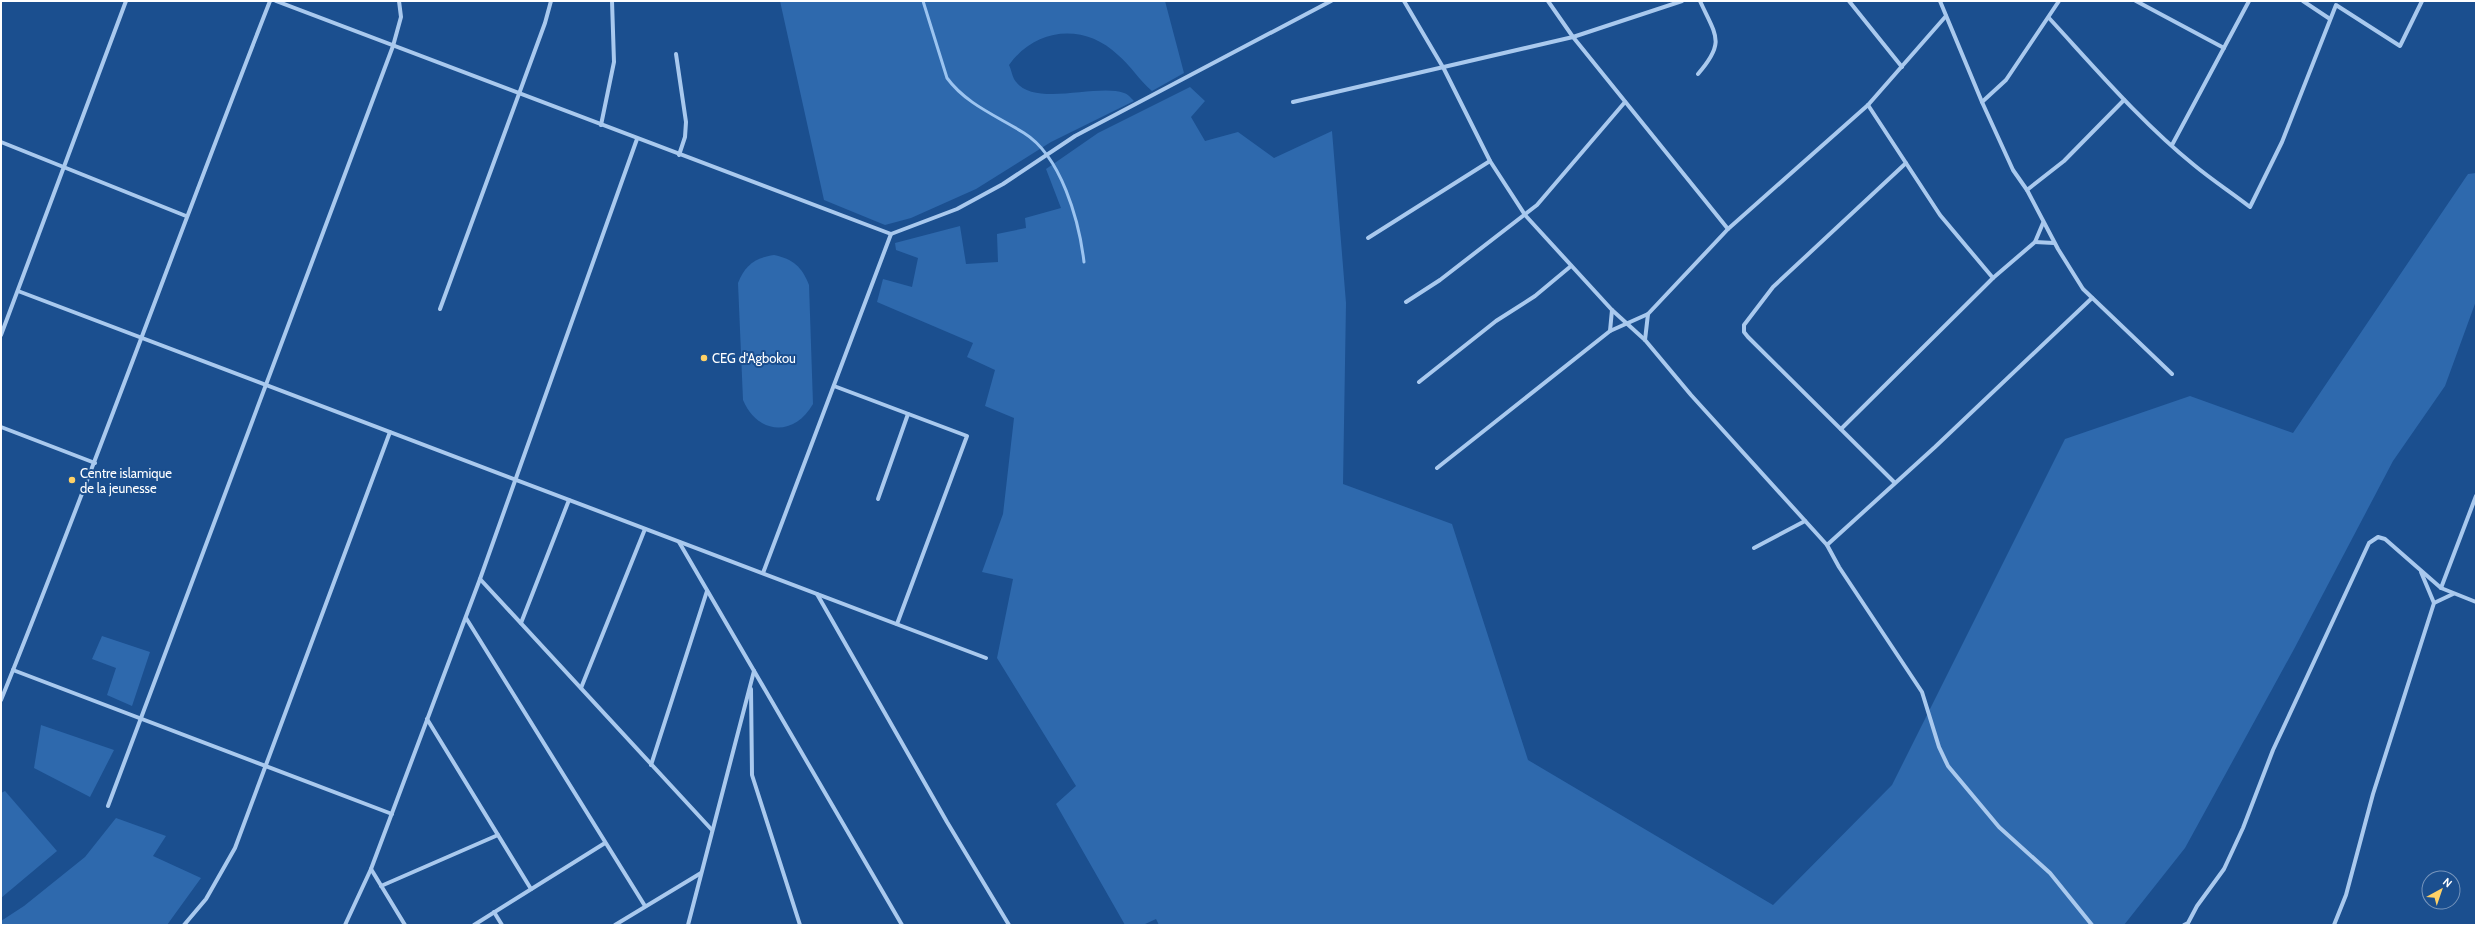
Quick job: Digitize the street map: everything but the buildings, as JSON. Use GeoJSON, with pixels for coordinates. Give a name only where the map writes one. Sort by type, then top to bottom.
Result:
{"type":"FeatureCollection","features":[{"type":"Feature","properties":{"kind":"street"},"geometry":{"type":"LineString","coordinates":[[1,335],[126,1]]}},
{"type":"Feature","properties":{"kind":"street"},"geometry":{"type":"LineString","coordinates":[[1,700],[142,338],[186,216],[270,1]]}},
{"type":"Feature","properties":{"kind":"street"},"geometry":{"type":"LineString","coordinates":[[276,1],[679,155],[892,234],[957,209],[1003,184],[1054,150],[1331,1]]}},
{"type":"Feature","properties":{"kind":"street"},"geometry":{"type":"LineString","coordinates":[[108,806],[264,385],[393,46],[401,17],[399,1]]}},
{"type":"Feature","properties":{"kind":"street"},"geometry":{"type":"LineString","coordinates":[[440,309],[545,23],[551,1]]}},
{"type":"Feature","properties":{"kind":"street"},"geometry":{"type":"LineString","coordinates":[[601,125],[614,62],[612,1]]}},
{"type":"Feature","properties":{"kind":"street"},"geometry":{"type":"LineString","coordinates":[[1404,1],[1444,69],[1490,161],[1525,215],[1612,310],[1645,340],[1691,395],[1827,545],[1839,567],[1922,692],[1938,748],[1948,766],[1999,827],[2050,873],[2092,925]]}},
{"type":"Feature","properties":{"kind":"street"},"geometry":{"type":"LineString","coordinates":[[1548,1],[1573,37],[1624,102],[1728,229]]}},
{"type":"Feature","properties":{"kind":"street"},"geometry":{"type":"LineString","coordinates":[[1293,102],[1444,69],[1573,37],[1682,1]]}},
{"type":"Feature","properties":{"kind":"street"},"geometry":{"type":"LineString","coordinates":[[1698,74],[1715,53],[1717,45],[1715,34],[1700,1]]}},
{"type":"Feature","properties":{"kind":"street"},"geometry":{"type":"LineString","coordinates":[[1849,1],[1902,67]]}},
{"type":"Feature","properties":{"kind":"street"},"geometry":{"type":"LineString","coordinates":[[1940,1],[1982,102],[2013,170],[2027,190],[2043,223],[2082,289],[2172,374]]}},
{"type":"Feature","properties":{"kind":"street"},"geometry":{"type":"LineString","coordinates":[[1982,102],[2006,80],[2050,18],[2059,1]]}},
{"type":"Feature","properties":{"kind":"street"},"geometry":{"type":"LineString","coordinates":[[2136,1],[2224,48]]}},
{"type":"Feature","properties":{"kind":"street"},"geometry":{"type":"LineString","coordinates":[[2172,145],[2249,1]]}},
{"type":"Feature","properties":{"kind":"street"},"geometry":{"type":"LineString","coordinates":[[2303,1],[2330,19]]}},
{"type":"Feature","properties":{"kind":"street"},"geometry":{"type":"LineString","coordinates":[[2050,18],[2124,100],[2194,165],[2250,207],[2282,142],[2337,3],[2400,46],[2422,1]]}},
{"type":"Feature","properties":{"kind":"street"},"geometry":{"type":"LineString","coordinates":[[1437,468],[1610,331],[1648,314],[1728,229],[1868,105],[1946,16]]}},
{"type":"Feature","properties":{"kind":"street"},"geometry":{"type":"LineString","coordinates":[[676,54],[686,122],[685,137],[679,155]]}},
{"type":"Feature","properties":{"kind":"street"},"geometry":{"type":"LineString","coordinates":[[2027,190],[2064,161],[2124,100]]}},
{"type":"Feature","properties":{"kind":"street"},"geometry":{"type":"LineString","coordinates":[[1406,302],[1440,280],[1525,215],[1552,190],[1624,102]]}},
{"type":"Feature","properties":{"kind":"street"},"geometry":{"type":"LineString","coordinates":[[1868,105],[1940,215],[1993,278]]}},
{"type":"Feature","properties":{"kind":"street"},"geometry":{"type":"LineString","coordinates":[[345,925],[371,869],[466,618],[637,139]]}},
{"type":"Feature","properties":{"kind":"street"},"geometry":{"type":"LineString","coordinates":[[1,142],[186,216]]}},
{"type":"Feature","properties":{"kind":"street"},"geometry":{"type":"LineString","coordinates":[[1368,238],[1490,161]]}},
{"type":"Feature","properties":{"kind":"street"},"geometry":{"type":"LineString","coordinates":[[1894,482],[1748,338],[1744,332],[1744,325],[1774,288],[1906,163]]}},
{"type":"Feature","properties":{"kind":"street"},"geometry":{"type":"LineString","coordinates":[[1841,429],[1993,278],[2035,242],[2043,223]]}},
{"type":"Feature","properties":{"kind":"street"},"geometry":{"type":"LineString","coordinates":[[763,573],[892,234]]}},
{"type":"Feature","properties":{"kind":"street"},"geometry":{"type":"LineString","coordinates":[[2035,242],[2054,242]]}},
{"type":"Feature","properties":{"kind":"street"},"geometry":{"type":"LineString","coordinates":[[1418,382],[1496,321],[1535,296],[1571,266]]}},
{"type":"Feature","properties":{"kind":"street"},"geometry":{"type":"LineString","coordinates":[[18,291],[986,658]]}},
{"type":"Feature","properties":{"kind":"street"},"geometry":{"type":"LineString","coordinates":[[1827,545],[1894,482],[1935,447],[2092,298]]}},
{"type":"Feature","properties":{"kind":"street"},"geometry":{"type":"LineString","coordinates":[[1610,331],[1612,310]]}},
{"type":"Feature","properties":{"kind":"street"},"geometry":{"type":"LineString","coordinates":[[1645,340],[1648,314]]}},
{"type":"Feature","properties":{"kind":"street"},"geometry":{"type":"LineString","coordinates":[[834,386],[967,436],[897,624]]}},
{"type":"Feature","properties":{"kind":"street"},"geometry":{"type":"LineString","coordinates":[[878,499],[908,414]]}},
{"type":"Feature","properties":{"kind":"street"},"geometry":{"type":"LineString","coordinates":[[1,427],[94,462]]}},
{"type":"Feature","properties":{"kind":"street"},"geometry":{"type":"LineString","coordinates":[[184,925],[206,899],[235,848],[267,767],[390,432]]}},
{"type":"Feature","properties":{"kind":"street"},"geometry":{"type":"LineString","coordinates":[[2441,588],[2476,496]]}},
{"type":"Feature","properties":{"kind":"street"},"geometry":{"type":"LineString","coordinates":[[521,623],[569,500]]}},
{"type":"Feature","properties":{"kind":"street"},"geometry":{"type":"LineString","coordinates":[[1754,548],[1805,521]]}},
{"type":"Feature","properties":{"kind":"street"},"geometry":{"type":"LineString","coordinates":[[581,688],[645,529]]}},
{"type":"Feature","properties":{"kind":"street"},"geometry":{"type":"LineString","coordinates":[[2187,924],[2197,906],[2224,869],[2243,828],[2273,750],[2369,543],[2378,537],[2385,539],[2441,588],[2476,602]]}},
{"type":"Feature","properties":{"kind":"street"},"geometry":{"type":"LineString","coordinates":[[678,542],[902,925]]}},
{"type":"Feature","properties":{"kind":"street"},"geometry":{"type":"LineString","coordinates":[[2334,925],[2346,895],[2373,794],[2434,603],[2421,571]]}},
{"type":"Feature","properties":{"kind":"street"},"geometry":{"type":"LineString","coordinates":[[480,579],[651,766],[712,830]]}},
{"type":"Feature","properties":{"kind":"street"},"geometry":{"type":"LineString","coordinates":[[651,766],[707,591]]}},
{"type":"Feature","properties":{"kind":"street"},"geometry":{"type":"LineString","coordinates":[[816,594],[947,822],[1009,925]]}},
{"type":"Feature","properties":{"kind":"street"},"geometry":{"type":"LineString","coordinates":[[2434,603],[2453,594]]}},
{"type":"Feature","properties":{"kind":"street"},"geometry":{"type":"LineString","coordinates":[[466,618],[645,906]]}},
{"type":"Feature","properties":{"kind":"street"},"geometry":{"type":"LineString","coordinates":[[13,670],[392,814]]}},
{"type":"Feature","properties":{"kind":"street"},"geometry":{"type":"LineString","coordinates":[[688,925],[754,671]]}},
{"type":"Feature","properties":{"kind":"street"},"geometry":{"type":"LineString","coordinates":[[750,682],[752,776],[800,925]]}},
{"type":"Feature","properties":{"kind":"street"},"geometry":{"type":"LineString","coordinates":[[427,719],[531,889]]}},
{"type":"Feature","properties":{"kind":"street"},"geometry":{"type":"LineString","coordinates":[[381,886],[498,835]]}},
{"type":"Feature","properties":{"kind":"street"},"geometry":{"type":"LineString","coordinates":[[474,925],[605,843]]}},
{"type":"Feature","properties":{"kind":"street"},"geometry":{"type":"LineString","coordinates":[[371,869],[405,925]]}},
{"type":"Feature","properties":{"kind":"street"},"geometry":{"type":"LineString","coordinates":[[615,925],[701,873]]}},
{"type":"Feature","properties":{"kind":"street"},"geometry":{"type":"LineString","coordinates":[[494,912],[502,925]]}},
{"type":"Feature","properties":{"kind":"shaded area"},"geometry":{"type":"Polygon","coordinates":[[[780,1],[1165,1],[1184,73],[1152,91],[1118,55],[1105,45],[1091,38],[1076,34],[1061,34],[1047,37],[1033,43],[1020,52],[1009,65],[1014,79],[1023,88],[1049,94],[1112,91],[1125,94],[1134,101],[1051,142],[976,189],[911,218],[885,225],[824,200],[780,1]]]}},
{"type":"Feature","properties":{"kind":"shaded area"},"geometry":{"type":"Polygon","coordinates":[[[1190,87],[1205,101],[1191,117],[1205,141],[1238,132],[1274,158],[1332,131],[1346,303],[1343,484],[1452,524],[1528,760],[1773,905],[1892,785],[2065,439],[2190,396],[2293,433],[2468,174],[2476,173],[2476,301],[2445,386],[2393,461],[2293,651],[2185,848],[2124,925],[1159,925],[1156,919],[1143,925],[1125,925],[1056,804],[1076,786],[997,658],[1013,579],[982,572],[1003,514],[1014,418],[985,406],[995,370],[967,357],[973,343],[877,302],[883,279],[912,287],[918,258],[896,250],[895,243],[960,226],[966,264],[998,262],[997,234],[1026,228],[1025,218],[1061,208],[1046,169],[1098,133],[1190,87]]]}},
{"type":"Feature","properties":{"kind":"shaded area"},"geometry":{"type":"Polygon","coordinates":[[[774,255],[786,259],[796,265],[803,273],[809,285],[813,404],[805,415],[796,422],[776,428],[758,420],[750,412],[743,400],[738,283],[744,271],[752,263],[761,258],[774,255]]]}},
{"type":"Feature","properties":{"kind":"shaded area"},"geometry":{"type":"Polygon","coordinates":[[[102,636],[150,652],[132,706],[107,695],[116,668],[92,659],[102,636]]]}},
{"type":"Feature","properties":{"kind":"shaded area"},"geometry":{"type":"Polygon","coordinates":[[[41,725],[114,750],[90,797],[34,768],[41,725]]]}},
{"type":"Feature","properties":{"kind":"shaded area"},"geometry":{"type":"Polygon","coordinates":[[[5,791],[57,851],[1,898],[1,793],[5,791]]]}},
{"type":"Feature","properties":{"kind":"shaded area"},"geometry":{"type":"Polygon","coordinates":[[[116,818],[166,836],[153,856],[201,878],[167,925],[1,925],[1,921],[24,906],[85,857],[116,818]]]}},
{"type":"Feature","properties":{"kind":"waterway"},"geometry":{"type":"LineString","coordinates":[[923,1],[947,78],[963,95],[982,109],[1024,133],[1037,143],[1058,173],[1073,209],[1082,245],[1084,262]]}},
{"type":"Feature","properties":{"kind":"place","name":"CEG d'Agbokou"},"geometry":{"type":"Point","coordinates":[704,358]}},
{"type":"Feature","properties":{"kind":"place","name":"Centre islamique de la jeunesse"},"geometry":{"type":"Point","coordinates":[72,480]}}]}
